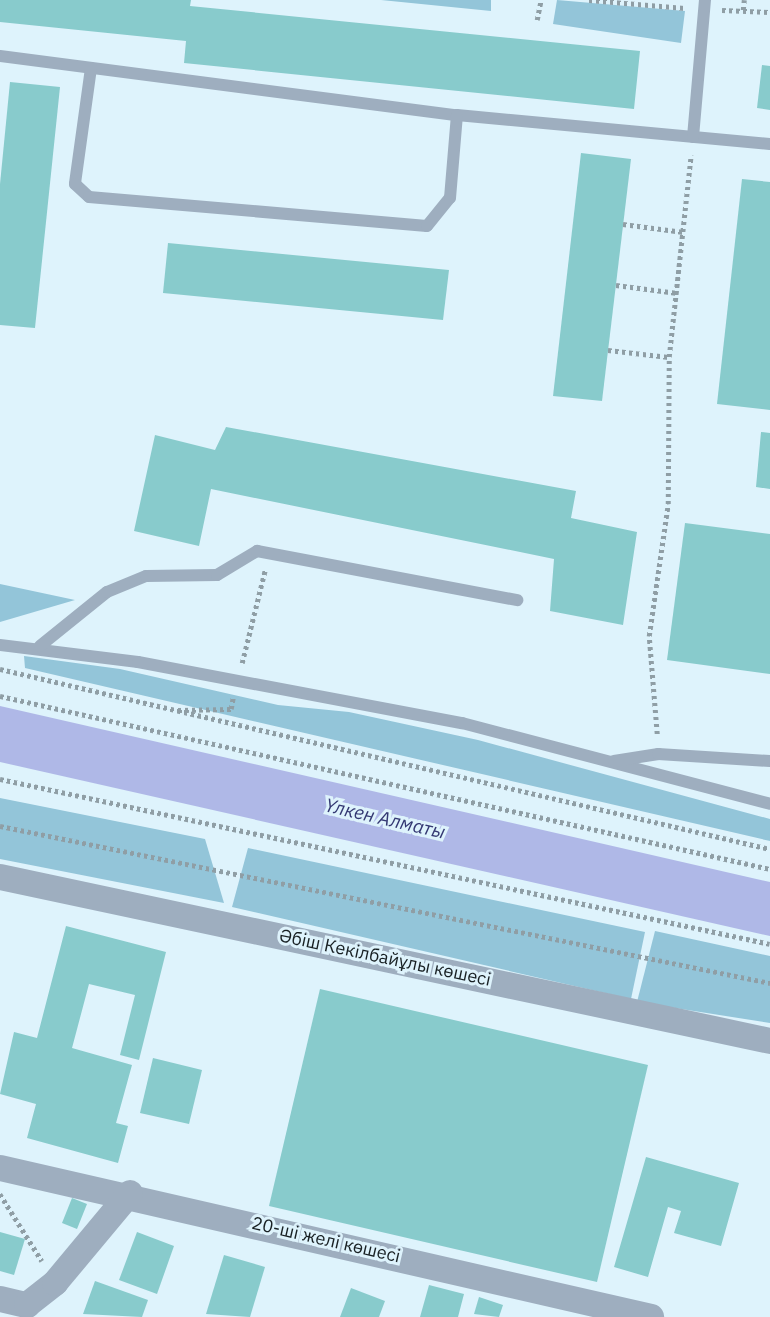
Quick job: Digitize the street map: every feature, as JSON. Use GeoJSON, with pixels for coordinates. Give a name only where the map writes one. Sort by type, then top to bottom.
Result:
{"type":"FeatureCollection","features":[{"type":"Feature","properties":{"kind":"street","name":"Әбіш Кекілбайұлы көшесі"},"geometry":{"type":"LineString","coordinates":[[0,877],[770,1041]]}},
{"type":"Feature","properties":{"kind":"street","name":"20-ші желі көшесі"},"geometry":{"type":"LineString","coordinates":[[0,1168],[130,1193],[651,1317]]}},
{"type":"Feature","properties":{"kind":"street"},"geometry":{"type":"LineString","coordinates":[[0,1298],[27,1305],[55,1283],[130,1193]]}},
{"type":"Feature","properties":{"kind":"lane"},"geometry":{"type":"LineString","coordinates":[[693,136],[704,4]]}},
{"type":"Feature","properties":{"kind":"lane"},"geometry":{"type":"LineString","coordinates":[[0,56],[457,115],[770,144]]}},
{"type":"Feature","properties":{"kind":"lane"},"geometry":{"type":"LineString","coordinates":[[91,68],[75,184],[89,197],[427,226],[450,198],[457,115]]}},
{"type":"Feature","properties":{"kind":"lane"},"geometry":{"type":"LineString","coordinates":[[40,646],[107,592],[146,576],[217,575],[257,551],[517,600]]}},
{"type":"Feature","properties":{"kind":"lane"},"geometry":{"type":"LineString","coordinates":[[0,645],[40,646],[463,723],[770,804]]}},
{"type":"Feature","properties":{"kind":"lane"},"geometry":{"type":"LineString","coordinates":[[610,761],[658,754],[770,761]]}},
{"type":"Feature","properties":{"kind":"path"},"geometry":{"type":"LineString","coordinates":[[537,20],[541,0]]}},
{"type":"Feature","properties":{"kind":"path"},"geometry":{"type":"LineString","coordinates":[[589,0],[704,4],[770,12]]}},
{"type":"Feature","properties":{"kind":"path"},"geometry":{"type":"LineString","coordinates":[[743,10],[744,0]]}},
{"type":"Feature","properties":{"kind":"path"},"geometry":{"type":"LineString","coordinates":[[658,754],[649,636],[668,505],[669,357],[693,136]]}},
{"type":"Feature","properties":{"kind":"path"},"geometry":{"type":"LineString","coordinates":[[623,224],[683,232]]}},
{"type":"Feature","properties":{"kind":"path"},"geometry":{"type":"LineString","coordinates":[[616,285],[677,293]]}},
{"type":"Feature","properties":{"kind":"path"},"geometry":{"type":"LineString","coordinates":[[608,350],[669,357]]}},
{"type":"Feature","properties":{"kind":"path"},"geometry":{"type":"LineString","coordinates":[[177,710],[231,709],[266,570]]}},
{"type":"Feature","properties":{"kind":"path"},"geometry":{"type":"LineString","coordinates":[[0,669],[770,849]]}},
{"type":"Feature","properties":{"kind":"path"},"geometry":{"type":"LineString","coordinates":[[0,696],[770,869]]}},
{"type":"Feature","properties":{"kind":"path"},"geometry":{"type":"LineString","coordinates":[[0,779],[770,944]]}},
{"type":"Feature","properties":{"kind":"path"},"geometry":{"type":"LineString","coordinates":[[0,826],[770,983]]}},
{"type":"Feature","properties":{"kind":"path"},"geometry":{"type":"LineString","coordinates":[[0,1193],[55,1283]]}},
{"type":"Feature","properties":{"kind":"shaded area"},"geometry":{"type":"Polygon","coordinates":[[[381,0],[491,0],[491,11],[381,0]]]}},
{"type":"Feature","properties":{"kind":"shaded area"},"geometry":{"type":"Polygon","coordinates":[[[557,0],[685,11],[681,43],[553,24],[557,0]]]}},
{"type":"Feature","properties":{"kind":"shaded area"},"geometry":{"type":"Polygon","coordinates":[[[0,584],[75,600],[0,622],[0,584]]]}},
{"type":"Feature","properties":{"kind":"shaded area"},"geometry":{"type":"Polygon","coordinates":[[[24,656],[120,669],[278,705],[349,712],[478,740],[770,819],[770,841],[25,668],[24,656]]]}},
{"type":"Feature","properties":{"kind":"shaded area"},"geometry":{"type":"Polygon","coordinates":[[[0,798],[205,839],[224,903],[0,859],[0,798]]]}},
{"type":"Feature","properties":{"kind":"shaded area"},"geometry":{"type":"Polygon","coordinates":[[[248,848],[645,932],[631,999],[232,907],[248,848]]]}},
{"type":"Feature","properties":{"kind":"shaded area"},"geometry":{"type":"Polygon","coordinates":[[[655,931],[770,956],[770,1023],[637,1002],[655,931]]]}},
{"type":"Feature","properties":{"kind":"water","name":"Үлкен Алматы"},"geometry":{"type":"Polygon","coordinates":[[[0,706],[770,882],[770,936],[0,762],[0,706]]]}},
{"type":"Feature","properties":{"kind":"building"},"geometry":{"type":"Polygon","coordinates":[[[0,0],[191,0],[190,6],[640,51],[634,109],[184,63],[186,41],[0,22],[0,0]]]}},
{"type":"Feature","properties":{"kind":"building"},"geometry":{"type":"Polygon","coordinates":[[[762,65],[770,66],[770,110],[757,108],[762,65]]]}},
{"type":"Feature","properties":{"kind":"building"},"geometry":{"type":"Polygon","coordinates":[[[10,82],[60,87],[35,328],[0,325],[0,184],[10,82]]]}},
{"type":"Feature","properties":{"kind":"building"},"geometry":{"type":"Polygon","coordinates":[[[581,153],[631,159],[602,401],[553,396],[581,153]]]}},
{"type":"Feature","properties":{"kind":"building"},"geometry":{"type":"Polygon","coordinates":[[[742,179],[770,182],[770,410],[717,404],[742,179]]]}},
{"type":"Feature","properties":{"kind":"building"},"geometry":{"type":"Polygon","coordinates":[[[168,243],[449,270],[443,320],[163,293],[168,243]]]}},
{"type":"Feature","properties":{"kind":"building"},"geometry":{"type":"Polygon","coordinates":[[[226,427],[576,491],[571,518],[637,532],[623,625],[550,611],[554,559],[211,489],[199,546],[134,531],[155,435],[215,450],[226,427]]]}},
{"type":"Feature","properties":{"kind":"building"},"geometry":{"type":"Polygon","coordinates":[[[761,432],[770,433],[770,489],[756,487],[761,432]]]}},
{"type":"Feature","properties":{"kind":"building"},"geometry":{"type":"Polygon","coordinates":[[[685,523],[770,534],[770,674],[667,660],[685,523]]]}},
{"type":"Feature","properties":{"kind":"building"},"geometry":{"type":"Polygon","coordinates":[[[66,926],[166,952],[139,1060],[120,1055],[135,995],[89,984],[72,1048],[132,1065],[116,1123],[128,1126],[118,1163],[27,1138],[36,1104],[0,1094],[14,1032],[37,1038],[66,926]]]}},
{"type":"Feature","properties":{"kind":"building"},"geometry":{"type":"Polygon","coordinates":[[[320,989],[648,1065],[597,1282],[269,1206],[320,989]]]}},
{"type":"Feature","properties":{"kind":"building"},"geometry":{"type":"Polygon","coordinates":[[[153,1058],[202,1070],[189,1124],[140,1113],[153,1058]]]}},
{"type":"Feature","properties":{"kind":"building"},"geometry":{"type":"Polygon","coordinates":[[[646,1157],[739,1183],[721,1246],[674,1233],[681,1211],[668,1207],[648,1277],[614,1267],[646,1157]]]}},
{"type":"Feature","properties":{"kind":"building"},"geometry":{"type":"Polygon","coordinates":[[[72,1198],[87,1204],[77,1229],[62,1223],[72,1198]]]}},
{"type":"Feature","properties":{"kind":"building"},"geometry":{"type":"Polygon","coordinates":[[[0,1232],[25,1239],[14,1275],[0,1271],[0,1232]]]}},
{"type":"Feature","properties":{"kind":"building"},"geometry":{"type":"Polygon","coordinates":[[[137,1232],[174,1246],[157,1294],[119,1280],[137,1232]]]}},
{"type":"Feature","properties":{"kind":"building"},"geometry":{"type":"Polygon","coordinates":[[[224,1255],[265,1267],[250,1317],[206,1314],[224,1255]]]}},
{"type":"Feature","properties":{"kind":"building"},"geometry":{"type":"Polygon","coordinates":[[[95,1281],[148,1300],[142,1317],[83,1314],[95,1281]]]}},
{"type":"Feature","properties":{"kind":"building"},"geometry":{"type":"Polygon","coordinates":[[[429,1285],[464,1294],[458,1317],[420,1317],[429,1285]]]}},
{"type":"Feature","properties":{"kind":"building"},"geometry":{"type":"Polygon","coordinates":[[[351,1288],[385,1301],[379,1317],[340,1317],[351,1288]]]}},
{"type":"Feature","properties":{"kind":"building"},"geometry":{"type":"Polygon","coordinates":[[[479,1297],[503,1305],[499,1317],[474,1314],[479,1297]]]}}]}
